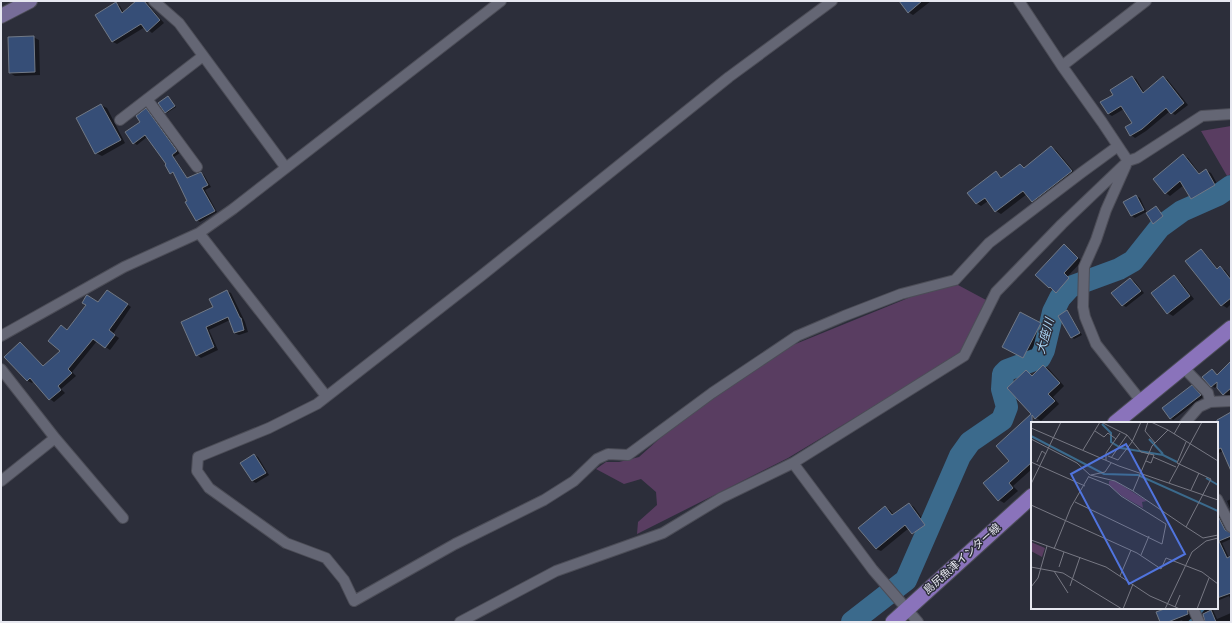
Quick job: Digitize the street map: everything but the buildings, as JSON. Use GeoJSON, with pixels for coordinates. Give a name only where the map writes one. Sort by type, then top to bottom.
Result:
{"type":"FeatureCollection","features":[{"type":"Feature","properties":{"kind":"main road"},"geometry":{"type":"LineString","coordinates":[[1,16],[30,1]]}},
{"type":"Feature","properties":{"kind":"main road"},"geometry":{"type":"LineString","coordinates":[[1116,422],[1231,328]]}},
{"type":"Feature","properties":{"kind":"main road","name":"島尻魚津インター線"},"geometry":{"type":"LineString","coordinates":[[893,622],[1031,497]]}},
{"type":"Feature","properties":{"kind":"street"},"geometry":{"type":"LineString","coordinates":[[154,1],[179,23],[286,168]]}},
{"type":"Feature","properties":{"kind":"street"},"geometry":{"type":"LineString","coordinates":[[1,336],[124,267],[199,233],[233,209],[501,1]]}},
{"type":"Feature","properties":{"kind":"street"},"geometry":{"type":"LineString","coordinates":[[832,1],[729,77],[481,276],[402,337],[355,376],[317,404],[269,428],[198,457],[197,471],[209,488],[286,543],[326,558],[344,580],[354,601],[455,544],[544,500],[574,481],[597,459],[608,454],[628,455],[712,393],[797,336],[901,294],[955,280],[990,243],[1081,172],[1118,146]]}},
{"type":"Feature","properties":{"kind":"street"},"geometry":{"type":"LineString","coordinates":[[1019,1],[1128,161]]}},
{"type":"Feature","properties":{"kind":"street"},"geometry":{"type":"LineString","coordinates":[[1062,66],[1146,1]]}},
{"type":"Feature","properties":{"kind":"street"},"geometry":{"type":"LineString","coordinates":[[120,120],[203,56]]}},
{"type":"Feature","properties":{"kind":"street"},"geometry":{"type":"LineString","coordinates":[[147,99],[197,166]]}},
{"type":"Feature","properties":{"kind":"street"},"geometry":{"type":"LineString","coordinates":[[460,622],[556,571],[663,533],[721,498],[792,463],[964,356],[996,292],[1062,224],[1128,161],[1137,158],[1202,116],[1231,114]]}},
{"type":"Feature","properties":{"kind":"street"},"geometry":{"type":"LineString","coordinates":[[1128,161],[1106,210],[1096,240],[1084,267],[1083,307],[1085,317],[1096,344],[1141,401]]}},
{"type":"Feature","properties":{"kind":"street"},"geometry":{"type":"LineString","coordinates":[[199,233],[326,396]]}},
{"type":"Feature","properties":{"kind":"street"},"geometry":{"type":"LineString","coordinates":[[1183,368],[1208,393],[1210,402]]}},
{"type":"Feature","properties":{"kind":"street"},"geometry":{"type":"LineString","coordinates":[[1,369],[55,438],[123,518]]}},
{"type":"Feature","properties":{"kind":"street"},"geometry":{"type":"LineString","coordinates":[[1186,422],[1199,407],[1210,402],[1231,401]]}},
{"type":"Feature","properties":{"kind":"street"},"geometry":{"type":"LineString","coordinates":[[1,481],[55,438]]}},
{"type":"Feature","properties":{"kind":"street"},"geometry":{"type":"LineString","coordinates":[[792,463],[873,570],[918,622]]}},
{"type":"Feature","properties":{"kind":"street"},"geometry":{"type":"LineString","coordinates":[[1218,501],[1231,527]]}},
{"type":"Feature","properties":{"kind":"street"},"geometry":{"type":"LineString","coordinates":[[1193,609],[1199,622]]}},
{"type":"Feature","properties":{"kind":"shaded area"},"geometry":{"type":"Polygon","coordinates":[[[1231,126],[1231,174],[1227,176],[1201,131],[1231,126]]]}},
{"type":"Feature","properties":{"kind":"shaded area"},"geometry":{"type":"Polygon","coordinates":[[[958,285],[986,300],[959,355],[788,458],[637,534],[638,522],[657,505],[656,492],[641,479],[624,484],[596,469],[606,462],[619,462],[639,457],[667,432],[723,391],[793,345],[923,292],[958,285]]]}},
{"type":"Feature","properties":{"kind":"waterway","name":"大座川"},"geometry":{"type":"LineString","coordinates":[[852,622],[906,580],[960,456],[970,442],[1002,420],[1007,407],[1002,389],[1003,374],[1007,370],[1040,358],[1044,350],[1053,312],[1060,298],[1070,287],[1119,269],[1133,261],[1160,227],[1182,211],[1218,195],[1231,186]]}},
{"type":"Feature","properties":{"kind":"waterway"},"geometry":{"type":"LineString","coordinates":[[1190,622],[1203,609]]}}]}
